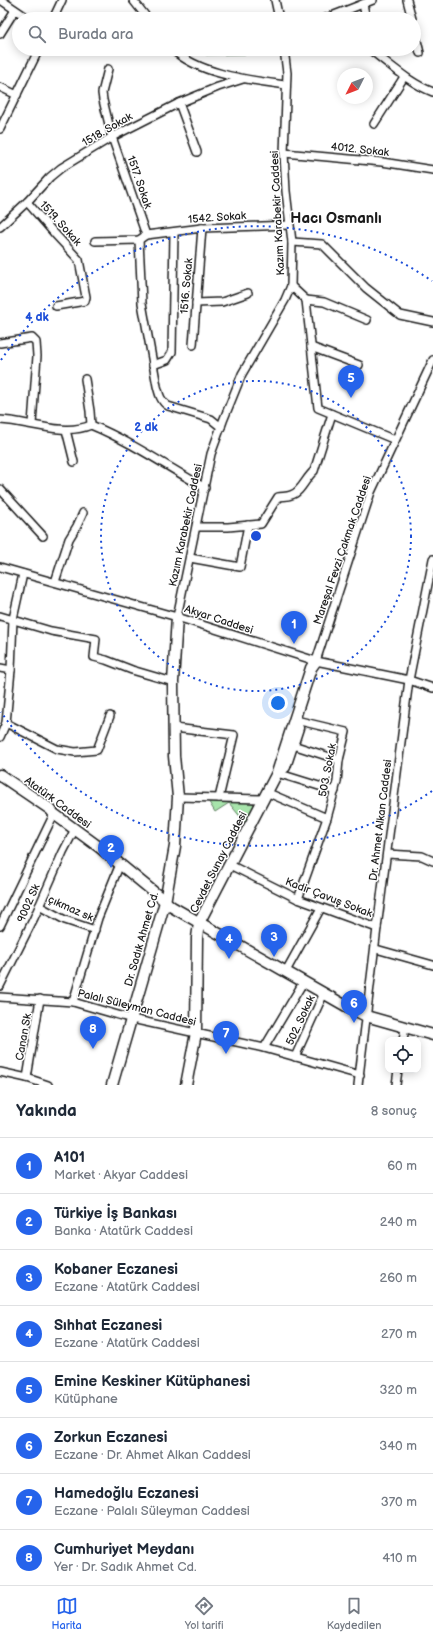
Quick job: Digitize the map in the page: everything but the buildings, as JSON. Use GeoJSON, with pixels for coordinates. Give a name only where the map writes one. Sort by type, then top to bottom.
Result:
{"type":"FeatureCollection","features":[{"type":"Feature","properties":{"kind":"street"},"geometry":{"type":"LineString","coordinates":[[1,0],[18,12]]}},
{"type":"Feature","properties":{"kind":"street"},"geometry":{"type":"LineString","coordinates":[[56,12],[62,0]]}},
{"type":"Feature","properties":{"kind":"street"},"geometry":{"type":"LineString","coordinates":[[133,0],[142,12]]}},
{"type":"Feature","properties":{"kind":"street"},"geometry":{"type":"LineString","coordinates":[[275,0],[278,12]]}},
{"type":"Feature","properties":{"kind":"street"},"geometry":{"type":"LineString","coordinates":[[342,12],[372,0]]}},
{"type":"Feature","properties":{"kind":"street"},"geometry":{"type":"LineString","coordinates":[[407,0],[410,12]]}},
{"type":"Feature","properties":{"kind":"street"},"geometry":{"type":"LineString","coordinates":[[363,4],[365,12]]}},
{"type":"Feature","properties":{"kind":"street"},"geometry":{"type":"LineString","coordinates":[[0,34],[12,15]]}},
{"type":"Feature","properties":{"kind":"street"},"geometry":{"type":"LineString","coordinates":[[0,129],[36,56]]}},
{"type":"Feature","properties":{"kind":"street"},"geometry":{"type":"LineString","coordinates":[[182,56],[208,69],[231,77],[286,85]]}},
{"type":"Feature","properties":{"kind":"street","name":"Kazım Karabekir Caddesi"},"geometry":{"type":"LineString","coordinates":[[177,617],[197,527],[211,454],[242,374],[285,300],[291,286],[292,242],[289,225],[284,152],[287,72],[285,56]]}},
{"type":"Feature","properties":{"kind":"street"},"geometry":{"type":"LineString","coordinates":[[378,56],[419,87],[433,92]]}},
{"type":"Feature","properties":{"kind":"street"},"geometry":{"type":"LineString","coordinates":[[108,69],[102,93],[112,137]]}},
{"type":"Feature","properties":{"kind":"street"},"geometry":{"type":"LineString","coordinates":[[374,124],[404,77]]}},
{"type":"Feature","properties":{"kind":"street","name":"1518. Sokak"},"geometry":{"type":"LineString","coordinates":[[0,227],[28,202],[44,183],[61,168],[112,137],[179,103],[218,87],[243,79]]}},
{"type":"Feature","properties":{"kind":"street"},"geometry":{"type":"LineString","coordinates":[[0,87],[17,95]]}},
{"type":"Feature","properties":{"kind":"street"},"geometry":{"type":"LineString","coordinates":[[179,103],[197,152]]}},
{"type":"Feature","properties":{"kind":"street","name":"1517. Sokak"},"geometry":{"type":"LineString","coordinates":[[112,137],[146,235]]}},
{"type":"Feature","properties":{"kind":"street","name":"4012. Sokak"},"geometry":{"type":"LineString","coordinates":[[284,152],[382,162],[433,170]]}},
{"type":"Feature","properties":{"kind":"street","name":"1519. Sokak"},"geometry":{"type":"LineString","coordinates":[[28,202],[54,233],[76,255],[80,263],[86,297],[85,300],[56,306]]}},
{"type":"Feature","properties":{"kind":"street","name":"1542. Sokak"},"geometry":{"type":"LineString","coordinates":[[146,235],[202,228],[289,225]]}},
{"type":"Feature","properties":{"kind":"street","name":"1516. Sokak"},"geometry":{"type":"LineString","coordinates":[[193,345],[202,228]]}},
{"type":"Feature","properties":{"kind":"street"},"geometry":{"type":"LineString","coordinates":[[153,365],[166,360],[172,352],[174,232]]}},
{"type":"Feature","properties":{"kind":"street"},"geometry":{"type":"LineString","coordinates":[[95,240],[139,240],[146,235]]}},
{"type":"Feature","properties":{"kind":"street"},"geometry":{"type":"LineString","coordinates":[[139,240],[142,303],[157,386],[164,404],[174,409],[211,420],[221,427]]}},
{"type":"Feature","properties":{"kind":"street"},"geometry":{"type":"LineString","coordinates":[[292,242],[322,244],[366,288],[400,315],[433,322]]}},
{"type":"Feature","properties":{"kind":"street"},"geometry":{"type":"LineString","coordinates":[[291,286],[306,300],[324,302],[367,320]]}},
{"type":"Feature","properties":{"kind":"street"},"geometry":{"type":"LineString","coordinates":[[196,303],[222,302],[248,293]]}},
{"type":"Feature","properties":{"kind":"street"},"geometry":{"type":"LineString","coordinates":[[306,300],[318,408],[395,440]]}},
{"type":"Feature","properties":{"kind":"street"},"geometry":{"type":"LineString","coordinates":[[0,343],[32,338],[36,342],[37,356],[32,424]]}},
{"type":"Feature","properties":{"kind":"street"},"geometry":{"type":"LineString","coordinates":[[311,347],[359,365]]}},
{"type":"Feature","properties":{"kind":"street","name":"Mareşal Fevzi Çakmak Caddesi"},"geometry":{"type":"LineString","coordinates":[[316,661],[368,499],[433,360]]}},
{"type":"Feature","properties":{"kind":"street"},"geometry":{"type":"LineString","coordinates":[[85,379],[90,411],[90,425]]}},
{"type":"Feature","properties":{"kind":"street"},"geometry":{"type":"LineString","coordinates":[[197,527],[261,524],[278,497],[296,493],[314,472],[332,414]]}},
{"type":"Feature","properties":{"kind":"street"},"geometry":{"type":"LineString","coordinates":[[0,420],[32,424],[50,429],[66,430],[90,425],[103,430],[142,451],[205,488]]}},
{"type":"Feature","properties":{"kind":"street"},"geometry":{"type":"LineString","coordinates":[[66,430],[74,462]]}},
{"type":"Feature","properties":{"kind":"street"},"geometry":{"type":"LineString","coordinates":[[0,489],[44,536]]}},
{"type":"Feature","properties":{"kind":"street"},"geometry":{"type":"LineString","coordinates":[[55,582],[69,539],[83,513]]}},
{"type":"Feature","properties":{"kind":"street"},"geometry":{"type":"LineString","coordinates":[[190,558],[240,568],[248,525]]}},
{"type":"Feature","properties":{"kind":"street","name":"Dr. Ahmet Alkan Caddesi"},"geometry":{"type":"LineString","coordinates":[[358,1085],[409,680],[431,580],[433,559]]}},
{"type":"Feature","properties":{"kind":"street","name":"Akyar Caddesi"},"geometry":{"type":"LineString","coordinates":[[0,567],[177,617],[316,661],[409,680],[433,688]]}},
{"type":"Feature","properties":{"kind":"street"},"geometry":{"type":"LineString","coordinates":[[0,737],[6,723],[11,670],[13,619],[23,574]]}},
{"type":"Feature","properties":{"kind":"street"},"geometry":{"type":"LineString","coordinates":[[0,616],[51,631],[96,639],[94,657],[173,682]]}},
{"type":"Feature","properties":{"kind":"street","name":"Dr. Sadık Ahmet Cd."},"geometry":{"type":"LineString","coordinates":[[112,1085],[165,902],[175,846],[178,797],[174,756],[173,682],[177,617]]}},
{"type":"Feature","properties":{"kind":"street"},"geometry":{"type":"LineString","coordinates":[[277,773],[285,768],[317,669],[316,661]]}},
{"type":"Feature","properties":{"kind":"street"},"geometry":{"type":"LineString","coordinates":[[277,773],[311,668],[316,661]]}},
{"type":"Feature","properties":{"kind":"street"},"geometry":{"type":"LineString","coordinates":[[0,668],[11,670]]}},
{"type":"Feature","properties":{"kind":"street"},"geometry":{"type":"LineString","coordinates":[[6,723],[57,749],[75,752],[97,750],[110,716]]}},
{"type":"Feature","properties":{"kind":"street","name":"503. Sokak"},"geometry":{"type":"LineString","coordinates":[[265,795],[327,818],[337,782],[339,760],[346,732],[300,721]]}},
{"type":"Feature","properties":{"kind":"street"},"geometry":{"type":"LineString","coordinates":[[174,728],[234,735],[219,798]]}},
{"type":"Feature","properties":{"kind":"street"},"geometry":{"type":"LineString","coordinates":[[293,745],[339,760]]}},
{"type":"Feature","properties":{"kind":"street"},"geometry":{"type":"LineString","coordinates":[[277,773],[335,791]]}},
{"type":"Feature","properties":{"kind":"street","name":"Cevdet Sunay Caddesi"},"geometry":{"type":"LineString","coordinates":[[186,1085],[196,1033],[197,938],[199,923],[277,773]]}},
{"type":"Feature","properties":{"kind":"street","name":"Atatürk Caddesi"},"geometry":{"type":"LineString","coordinates":[[0,775],[50,809],[54,814],[76,829],[165,902],[199,923],[366,1016],[433,1035]]}},
{"type":"Feature","properties":{"kind":"street"},"geometry":{"type":"LineString","coordinates":[[178,797],[219,798],[265,795]]}},
{"type":"Feature","properties":{"kind":"street"},"geometry":{"type":"LineString","coordinates":[[0,926],[54,814]]}},
{"type":"Feature","properties":{"kind":"street"},"geometry":{"type":"LineString","coordinates":[[298,899],[327,818]]}},
{"type":"Feature","properties":{"kind":"street","name":"9002 Sk"},"geometry":{"type":"LineString","coordinates":[[0,986],[39,906],[63,852],[76,829]]}},
{"type":"Feature","properties":{"kind":"street"},"geometry":{"type":"LineString","coordinates":[[387,854],[422,856],[433,859]]}},
{"type":"Feature","properties":{"kind":"street"},"geometry":{"type":"LineString","coordinates":[[73,1002],[94,930],[120,864]]}},
{"type":"Feature","properties":{"kind":"street","name":"Kadir Çavuş Sokak"},"geometry":{"type":"LineString","coordinates":[[230,865],[298,899],[377,928]]}},
{"type":"Feature","properties":{"kind":"street","name":"çıkmaz sk"},"geometry":{"type":"LineString","coordinates":[[39,906],[65,920],[94,930]]}},
{"type":"Feature","properties":{"kind":"street"},"geometry":{"type":"LineString","coordinates":[[286,971],[321,908]]}},
{"type":"Feature","properties":{"kind":"street"},"geometry":{"type":"LineString","coordinates":[[376,949],[433,965]]}},
{"type":"Feature","properties":{"kind":"street"},"geometry":{"type":"LineString","coordinates":[[264,1048],[304,981]]}},
{"type":"Feature","properties":{"kind":"street","name":"502. Sokak"},"geometry":{"type":"LineString","coordinates":[[295,1057],[324,993]]}},
{"type":"Feature","properties":{"kind":"street","name":"Palalı Süleyman Caddesi"},"geometry":{"type":"LineString","coordinates":[[0,997],[73,1002],[132,1019],[264,1048],[360,1075]]}},
{"type":"Feature","properties":{"kind":"street","name":"Canan Sk"},"geometry":{"type":"LineString","coordinates":[[27,1078],[40,999]]}},
{"type":"Feature","properties":{"kind":"street"},"geometry":{"type":"LineString","coordinates":[[404,1037],[405,1028]]}},
{"type":"Feature","properties":{"kind":"street"},"geometry":{"type":"LineString","coordinates":[[0,1072],[27,1078],[48,1085]]}},
{"type":"Feature","properties":{"kind":"street"},"geometry":{"type":"LineString","coordinates":[[396,1085],[398,1073]]}},
{"type":"Feature","properties":{"kind":"green space"},"geometry":{"type":"Polygon","coordinates":[[[207,799],[243,800],[254,804],[257,808],[247,825],[229,803],[215,812],[207,799]]]}},
{"type":"Feature","properties":{"kind":"place","name":"Emine Keskiner Kütüphanesi"},"geometry":{"type":"Point","coordinates":[351,398]}},
{"type":"Feature","properties":{"kind":"place","name":"A101"},"geometry":{"type":"Point","coordinates":[294,644]}},
{"type":"Feature","properties":{"kind":"place","name":"Türkiye İş Bankası"},"geometry":{"type":"Point","coordinates":[111,868]}},
{"type":"Feature","properties":{"kind":"place","name":"Kobaner Eczanesi"},"geometry":{"type":"Point","coordinates":[274,957]}},
{"type":"Feature","properties":{"kind":"place","name":"Sıhhat Eczanesi"},"geometry":{"type":"Point","coordinates":[229,959]}},
{"type":"Feature","properties":{"kind":"place","name":"Zorkun Eczanesi"},"geometry":{"type":"Point","coordinates":[354,1023]}},
{"type":"Feature","properties":{"kind":"place","name":"Cumhuriyet Meydanı"},"geometry":{"type":"Point","coordinates":[93,1049]}},
{"type":"Feature","properties":{"kind":"place","name":"Hamedoğlu Eczanesi"},"geometry":{"type":"Point","coordinates":[226,1054]}},
{"type":"Feature","properties":{"kind":"district","name":"Hacı Osmanlı"},"geometry":{"type":"Point","coordinates":[336,218]}}]}
